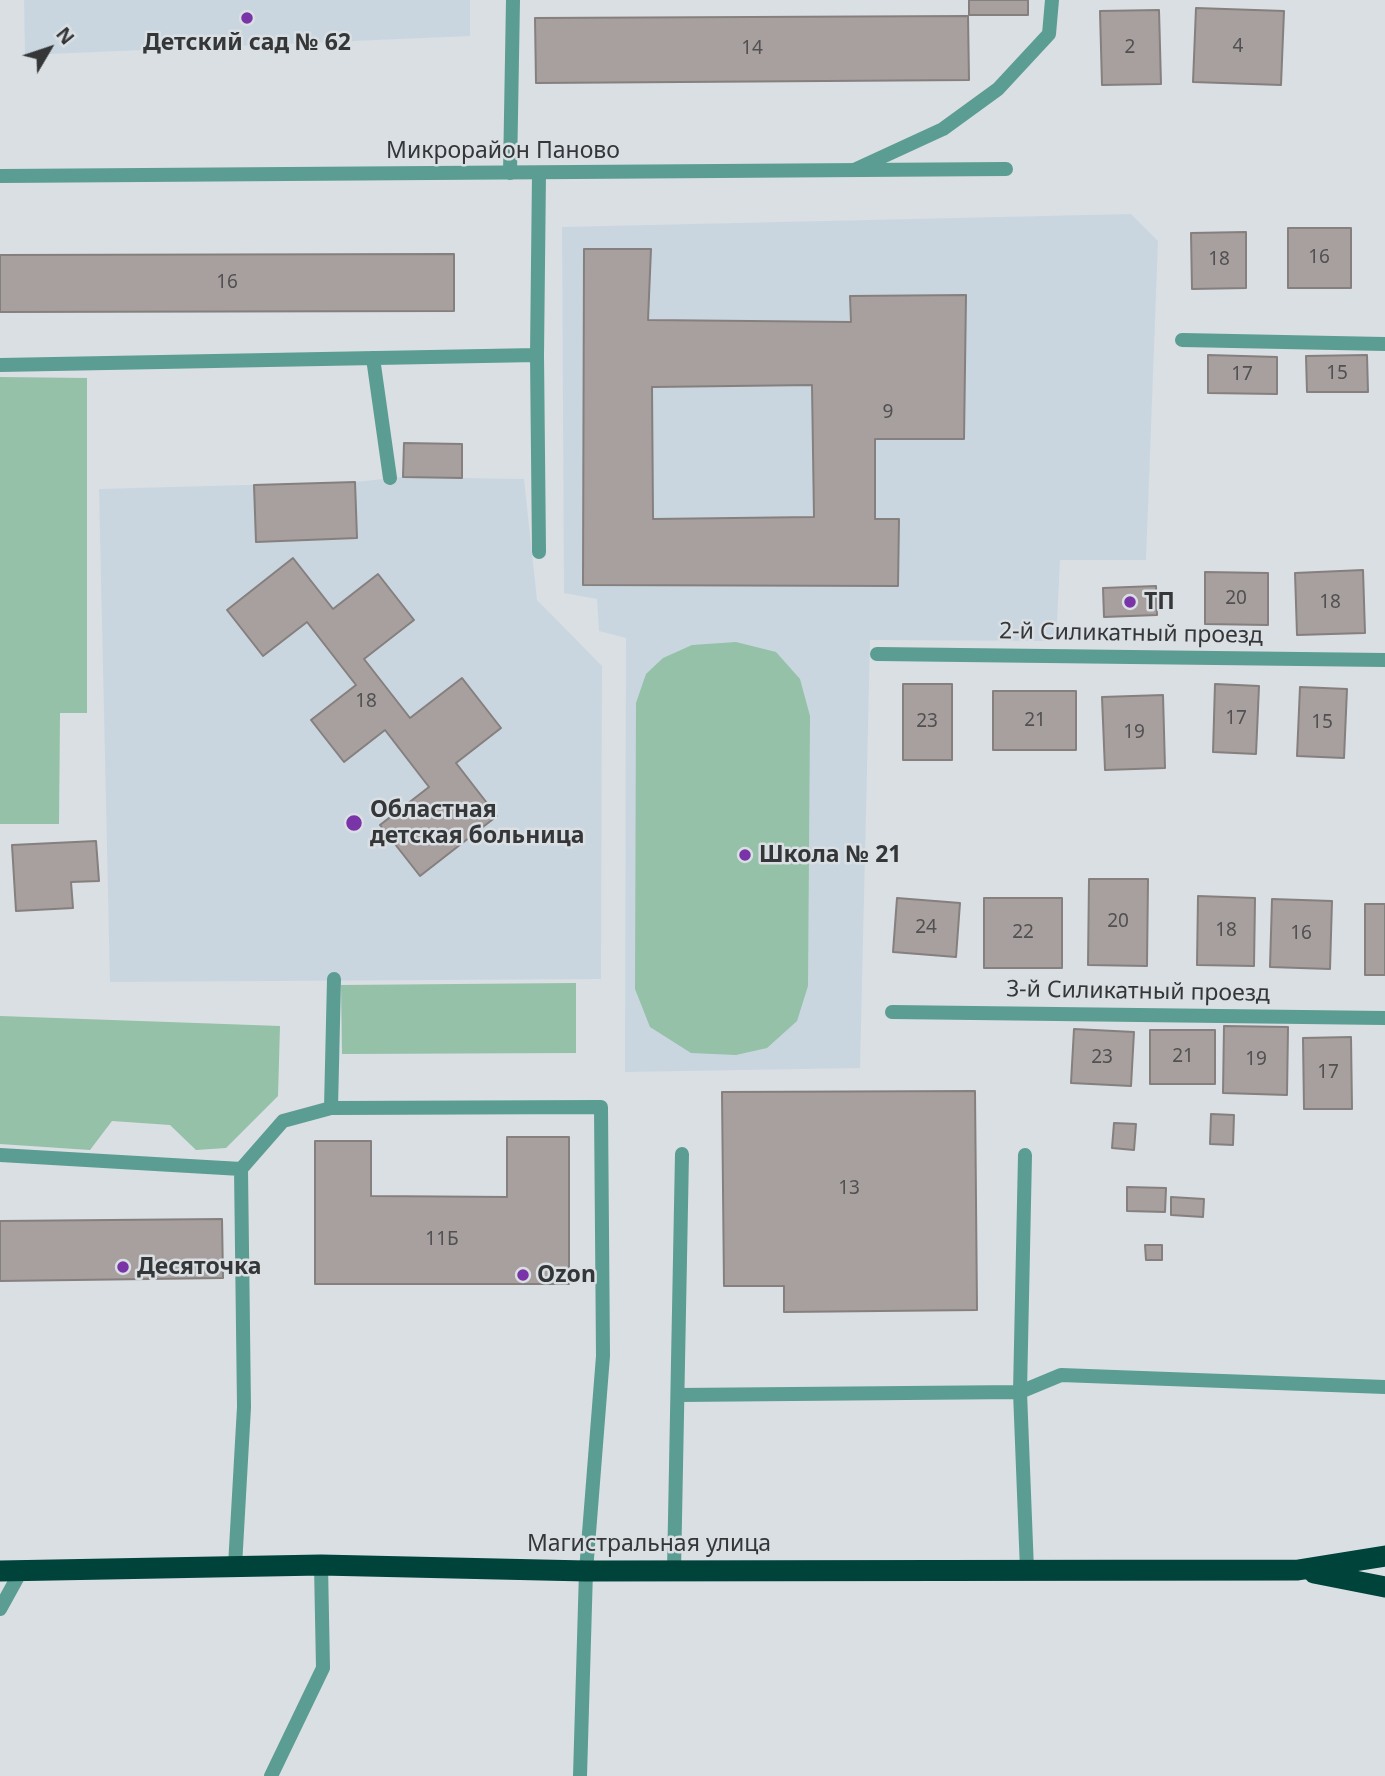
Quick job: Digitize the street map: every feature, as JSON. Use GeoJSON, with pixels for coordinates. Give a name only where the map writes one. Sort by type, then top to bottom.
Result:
{"type":"FeatureCollection","features":[{"type":"Feature","properties":{"kind":"highway","name":"Магистральная улица"},"geometry":{"type":"LineString","coordinates":[[10,1571],[321,1565],[586,1571],[1298,1570],[1385,1556]]}},
{"type":"Feature","properties":{"kind":"highway","name":"Магистральная улица"},"geometry":{"type":"LineString","coordinates":[[1298,1570],[1385,1587]]}},
{"type":"Feature","properties":{"kind":"street"},"geometry":{"type":"LineString","coordinates":[[510,173],[513,0]]}},
{"type":"Feature","properties":{"kind":"street"},"geometry":{"type":"LineString","coordinates":[[852,172],[943,129],[998,89],[1049,34],[1052,0]]}},
{"type":"Feature","properties":{"kind":"street","name":"Микрорайон Паново"},"geometry":{"type":"LineString","coordinates":[[0,176],[1006,169]]}},
{"type":"Feature","properties":{"kind":"street"},"geometry":{"type":"LineString","coordinates":[[539,173],[539,552]]}},
{"type":"Feature","properties":{"kind":"street"},"geometry":{"type":"LineString","coordinates":[[1182,340],[1385,344]]}},
{"type":"Feature","properties":{"kind":"street"},"geometry":{"type":"LineString","coordinates":[[0,365],[537,355]]}},
{"type":"Feature","properties":{"kind":"street"},"geometry":{"type":"LineString","coordinates":[[373,358],[390,478]]}},
{"type":"Feature","properties":{"kind":"street","name":"2-й Силикатный проезд"},"geometry":{"type":"LineString","coordinates":[[877,654],[1385,660]]}},
{"type":"Feature","properties":{"kind":"street"},"geometry":{"type":"LineString","coordinates":[[331,1108],[334,979]]}},
{"type":"Feature","properties":{"kind":"street","name":"3-й Силикатный проезд"},"geometry":{"type":"LineString","coordinates":[[891,1012],[1385,1018]]}},
{"type":"Feature","properties":{"kind":"street"},"geometry":{"type":"LineString","coordinates":[[235,1566],[244,1407],[241,1169],[284,1121],[331,1108],[601,1107],[603,1356],[586,1571],[580,1776]]}},
{"type":"Feature","properties":{"kind":"street"},"geometry":{"type":"LineString","coordinates":[[674,1571],[681,1154]]}},
{"type":"Feature","properties":{"kind":"street"},"geometry":{"type":"LineString","coordinates":[[0,1155],[241,1169]]}},
{"type":"Feature","properties":{"kind":"street"},"geometry":{"type":"LineString","coordinates":[[1025,1155],[1020,1392],[1027,1570]]}},
{"type":"Feature","properties":{"kind":"street"},"geometry":{"type":"LineString","coordinates":[[679,1395],[1020,1392],[1061,1374],[1385,1387]]}},
{"type":"Feature","properties":{"kind":"street"},"geometry":{"type":"LineString","coordinates":[[271,1776],[323,1668],[321,1565]]}},
{"type":"Feature","properties":{"kind":"street"},"geometry":{"type":"LineString","coordinates":[[0,1609],[10,1571]]}},
{"type":"Feature","properties":{"kind":"shaded area","name":"Детский сад № 62"},"geometry":{"type":"Polygon","coordinates":[[[24,0],[470,0],[470,36],[25,55],[24,0]]]}},
{"type":"Feature","properties":{"kind":"shaded area","name":"Школа № 21"},"geometry":{"type":"Polygon","coordinates":[[[1131,214],[1158,241],[1146,560],[1060,560],[1056,641],[870,640],[860,1068],[625,1072],[626,638],[599,631],[597,599],[564,593],[562,227],[1131,214]]]}},
{"type":"Feature","properties":{"kind":"shaded area","name":"Областная детская больница"},"geometry":{"type":"Polygon","coordinates":[[[403,477],[524,479],[537,600],[602,666],[601,979],[110,982],[99,489],[355,482],[403,477]]]}},
{"type":"Feature","properties":{"kind":"green space"},"geometry":{"type":"Polygon","coordinates":[[[0,377],[87,378],[87,713],[60,713],[59,824],[0,824],[0,377]]]}},
{"type":"Feature","properties":{"kind":"green space"},"geometry":{"type":"Polygon","coordinates":[[[736,642],[776,652],[800,679],[810,716],[808,986],[797,1021],[767,1048],[736,1055],[691,1053],[650,1027],[635,989],[636,703],[646,674],[663,658],[692,645],[736,642]]]}},
{"type":"Feature","properties":{"kind":"green space"},"geometry":{"type":"Polygon","coordinates":[[[576,983],[576,1053],[342,1054],[341,985],[576,983]]]}},
{"type":"Feature","properties":{"kind":"green space"},"geometry":{"type":"Polygon","coordinates":[[[0,1016],[280,1026],[278,1096],[226,1148],[196,1150],[170,1125],[112,1121],[90,1150],[0,1144],[0,1016]]]}},
{"type":"Feature","properties":{"kind":"building"},"geometry":{"type":"Polygon","coordinates":[[[969,0],[1028,0],[1028,15],[969,15],[969,0]]]}},
{"type":"Feature","properties":{"kind":"building"},"geometry":{"type":"Polygon","coordinates":[[[1196,8],[1284,11],[1281,85],[1193,82],[1196,8]]]}},
{"type":"Feature","properties":{"kind":"building"},"geometry":{"type":"Polygon","coordinates":[[[1159,10],[1161,84],[1102,85],[1100,11],[1159,10]]]}},
{"type":"Feature","properties":{"kind":"building"},"geometry":{"type":"Polygon","coordinates":[[[968,16],[969,80],[536,83],[535,18],[968,16]]]}},
{"type":"Feature","properties":{"kind":"building"},"geometry":{"type":"Polygon","coordinates":[[[1288,228],[1351,228],[1351,288],[1288,288],[1288,228]]]}},
{"type":"Feature","properties":{"kind":"building"},"geometry":{"type":"Polygon","coordinates":[[[1246,232],[1246,288],[1192,289],[1191,233],[1246,232]]]}},
{"type":"Feature","properties":{"kind":"building"},"geometry":{"type":"Polygon","coordinates":[[[584,249],[651,249],[648,320],[851,322],[850,296],[966,295],[964,439],[875,439],[875,519],[899,519],[898,586],[583,585],[584,249]],[[812,385],[652,387],[653,519],[814,517],[812,385]]]}},
{"type":"Feature","properties":{"kind":"building"},"geometry":{"type":"Polygon","coordinates":[[[454,254],[454,311],[0,312],[0,255],[454,254]]]}},
{"type":"Feature","properties":{"kind":"building"},"geometry":{"type":"Polygon","coordinates":[[[1208,355],[1277,357],[1277,394],[1208,393],[1208,355]]]}},
{"type":"Feature","properties":{"kind":"building"},"geometry":{"type":"Polygon","coordinates":[[[1367,355],[1368,392],[1307,392],[1306,356],[1367,355]]]}},
{"type":"Feature","properties":{"kind":"building"},"geometry":{"type":"Polygon","coordinates":[[[404,443],[462,444],[462,478],[403,477],[404,443]]]}},
{"type":"Feature","properties":{"kind":"building"},"geometry":{"type":"Polygon","coordinates":[[[355,482],[357,538],[256,542],[254,485],[355,482]]]}},
{"type":"Feature","properties":{"kind":"building"},"geometry":{"type":"Polygon","coordinates":[[[293,558],[333,609],[378,574],[414,620],[364,659],[410,718],[462,678],[501,728],[456,763],[497,816],[420,876],[380,825],[429,787],[385,730],[344,762],[311,720],[356,685],[307,622],[263,656],[227,610],[293,558]]]}},
{"type":"Feature","properties":{"kind":"building"},"geometry":{"type":"Polygon","coordinates":[[[1363,570],[1365,633],[1297,635],[1295,573],[1363,570]]]}},
{"type":"Feature","properties":{"kind":"building"},"geometry":{"type":"Polygon","coordinates":[[[1205,572],[1268,573],[1268,625],[1205,624],[1205,572]]]}},
{"type":"Feature","properties":{"kind":"building","name":"ТП"},"geometry":{"type":"Polygon","coordinates":[[[1156,586],[1157,615],[1104,617],[1103,588],[1156,586]]]}},
{"type":"Feature","properties":{"kind":"building"},"geometry":{"type":"Polygon","coordinates":[[[903,684],[952,684],[952,760],[903,760],[903,684]]]}},
{"type":"Feature","properties":{"kind":"building"},"geometry":{"type":"Polygon","coordinates":[[[1215,684],[1259,686],[1256,754],[1213,752],[1215,684]]]}},
{"type":"Feature","properties":{"kind":"building"},"geometry":{"type":"Polygon","coordinates":[[[1300,687],[1347,689],[1344,758],[1297,756],[1300,687]]]}},
{"type":"Feature","properties":{"kind":"building"},"geometry":{"type":"Polygon","coordinates":[[[993,691],[1076,691],[1076,750],[993,750],[993,691]]]}},
{"type":"Feature","properties":{"kind":"building"},"geometry":{"type":"Polygon","coordinates":[[[1163,695],[1165,768],[1105,770],[1102,697],[1163,695]]]}},
{"type":"Feature","properties":{"kind":"building"},"geometry":{"type":"Polygon","coordinates":[[[96,841],[99,881],[71,882],[73,908],[16,911],[12,845],[96,841]]]}},
{"type":"Feature","properties":{"kind":"building"},"geometry":{"type":"Polygon","coordinates":[[[1089,879],[1148,879],[1147,966],[1088,965],[1089,879]]]}},
{"type":"Feature","properties":{"kind":"building"},"geometry":{"type":"Polygon","coordinates":[[[1198,896],[1255,898],[1254,966],[1197,965],[1198,896]]]}},
{"type":"Feature","properties":{"kind":"building"},"geometry":{"type":"Polygon","coordinates":[[[897,898],[960,903],[956,957],[893,952],[897,898]]]}},
{"type":"Feature","properties":{"kind":"building"},"geometry":{"type":"Polygon","coordinates":[[[984,898],[1062,898],[1062,968],[984,968],[984,898]]]}},
{"type":"Feature","properties":{"kind":"building"},"geometry":{"type":"Polygon","coordinates":[[[1272,899],[1332,901],[1330,969],[1270,967],[1272,899]]]}},
{"type":"Feature","properties":{"kind":"building"},"geometry":{"type":"Polygon","coordinates":[[[1365,904],[1385,904],[1385,975],[1365,975],[1365,904]]]}},
{"type":"Feature","properties":{"kind":"building"},"geometry":{"type":"Polygon","coordinates":[[[1224,1026],[1288,1027],[1287,1095],[1223,1093],[1224,1026]]]}},
{"type":"Feature","properties":{"kind":"building"},"geometry":{"type":"Polygon","coordinates":[[[1074,1029],[1134,1032],[1131,1086],[1071,1083],[1074,1029]]]}},
{"type":"Feature","properties":{"kind":"building"},"geometry":{"type":"Polygon","coordinates":[[[1150,1030],[1215,1030],[1215,1084],[1150,1084],[1150,1030]]]}},
{"type":"Feature","properties":{"kind":"building"},"geometry":{"type":"Polygon","coordinates":[[[1351,1037],[1352,1109],[1304,1109],[1303,1038],[1351,1037]]]}},
{"type":"Feature","properties":{"kind":"building"},"geometry":{"type":"Polygon","coordinates":[[[975,1091],[977,1310],[784,1312],[784,1286],[724,1286],[722,1092],[975,1091]]]}},
{"type":"Feature","properties":{"kind":"building"},"geometry":{"type":"Polygon","coordinates":[[[1211,1114],[1234,1115],[1233,1145],[1210,1144],[1211,1114]]]}},
{"type":"Feature","properties":{"kind":"building"},"geometry":{"type":"Polygon","coordinates":[[[1114,1123],[1136,1124],[1134,1150],[1112,1148],[1114,1123]]]}},
{"type":"Feature","properties":{"kind":"building"},"geometry":{"type":"Polygon","coordinates":[[[507,1137],[569,1137],[569,1284],[315,1284],[315,1141],[371,1141],[371,1196],[507,1197],[507,1137]]]}},
{"type":"Feature","properties":{"kind":"building"},"geometry":{"type":"Polygon","coordinates":[[[1127,1187],[1166,1188],[1165,1212],[1127,1211],[1127,1187]]]}},
{"type":"Feature","properties":{"kind":"building"},"geometry":{"type":"Polygon","coordinates":[[[1171,1197],[1204,1199],[1203,1217],[1171,1215],[1171,1197]]]}},
{"type":"Feature","properties":{"kind":"building"},"geometry":{"type":"Polygon","coordinates":[[[222,1219],[223,1278],[0,1281],[0,1221],[222,1219]]]}},
{"type":"Feature","properties":{"kind":"building"},"geometry":{"type":"Polygon","coordinates":[[[1145,1245],[1162,1245],[1162,1260],[1146,1260],[1145,1245]]]}},
{"type":"Feature","properties":{"kind":"place","name":"Детский сад № 62"},"geometry":{"type":"Point","coordinates":[247,18]}},
{"type":"Feature","properties":{"kind":"place","name":"ТП"},"geometry":{"type":"Point","coordinates":[1130,602]}},
{"type":"Feature","properties":{"kind":"place","name":"Областная детская больница"},"geometry":{"type":"Point","coordinates":[354,823]}},
{"type":"Feature","properties":{"kind":"place","name":"Школа № 21"},"geometry":{"type":"Point","coordinates":[745,855]}},
{"type":"Feature","properties":{"kind":"place","name":"Десяточка"},"geometry":{"type":"Point","coordinates":[123,1267]}},
{"type":"Feature","properties":{"kind":"place","name":"Ozon"},"geometry":{"type":"Point","coordinates":[523,1275]}}]}
